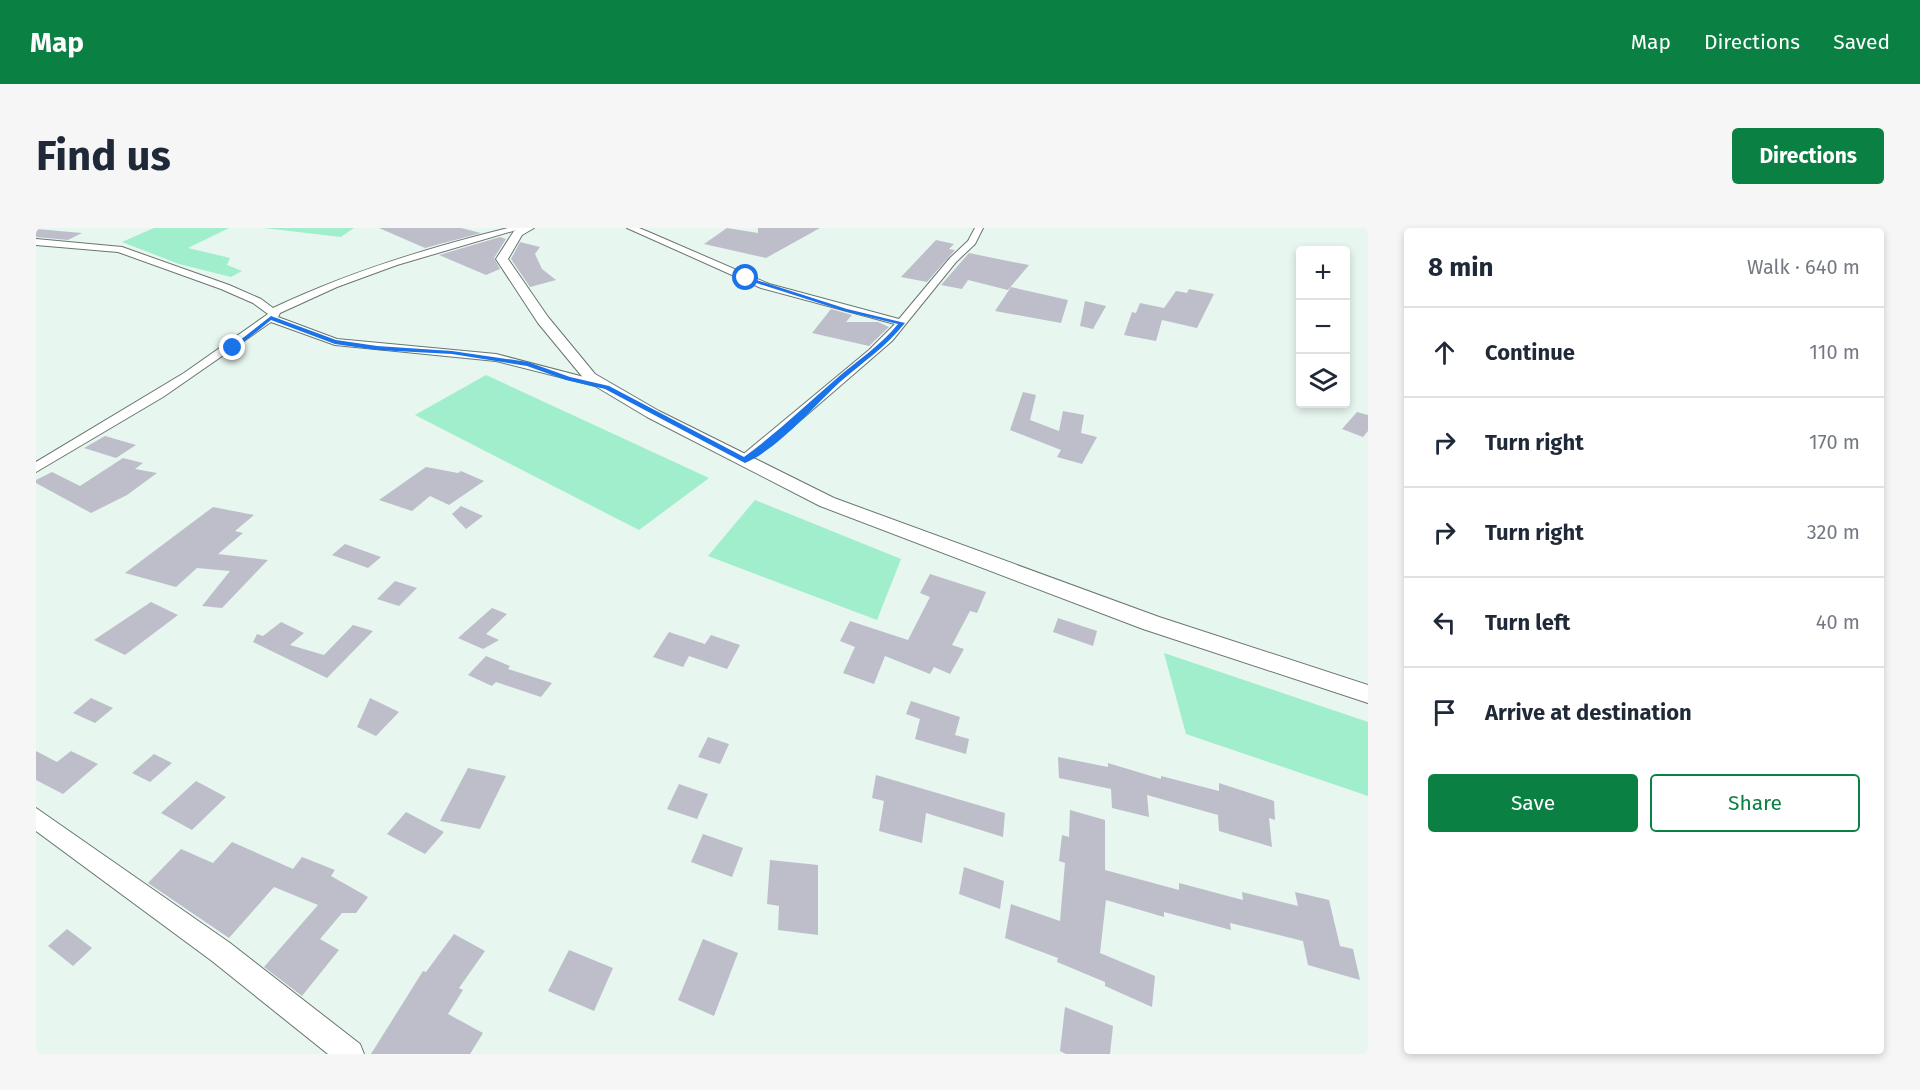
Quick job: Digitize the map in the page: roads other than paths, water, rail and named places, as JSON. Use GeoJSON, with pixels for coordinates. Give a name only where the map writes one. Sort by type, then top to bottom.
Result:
{"type":"FeatureCollection","features":[{"type":"Feature","properties":{"kind":"street"},"geometry":{"type":"LineString","coordinates":[[36,468],[144,405],[233,348],[272,315],[316,291],[406,257],[445,245],[519,228]]}},
{"type":"Feature","properties":{"kind":"street"},"geometry":{"type":"LineString","coordinates":[[528,228],[518,233],[507,247],[502,259],[543,320],[583,369],[590,377],[607,387],[827,502],[1151,623],[1368,694]]}},
{"type":"Feature","properties":{"kind":"street"},"geometry":{"type":"LineString","coordinates":[[631,228],[659,237],[689,254],[765,286],[846,310],[902,323]]}},
{"type":"Feature","properties":{"kind":"street"},"geometry":{"type":"LineString","coordinates":[[745,460],[776,438],[840,379],[884,345],[953,260],[972,242],[980,228]]}},
{"type":"Feature","properties":{"kind":"street"},"geometry":{"type":"LineString","coordinates":[[36,242],[119,249],[225,287],[257,301],[272,315],[335,342],[496,358],[607,387]]}},
{"type":"Feature","properties":{"kind":"street"},"geometry":{"type":"LineString","coordinates":[[36,818],[221,952],[350,1054]]}}]}
